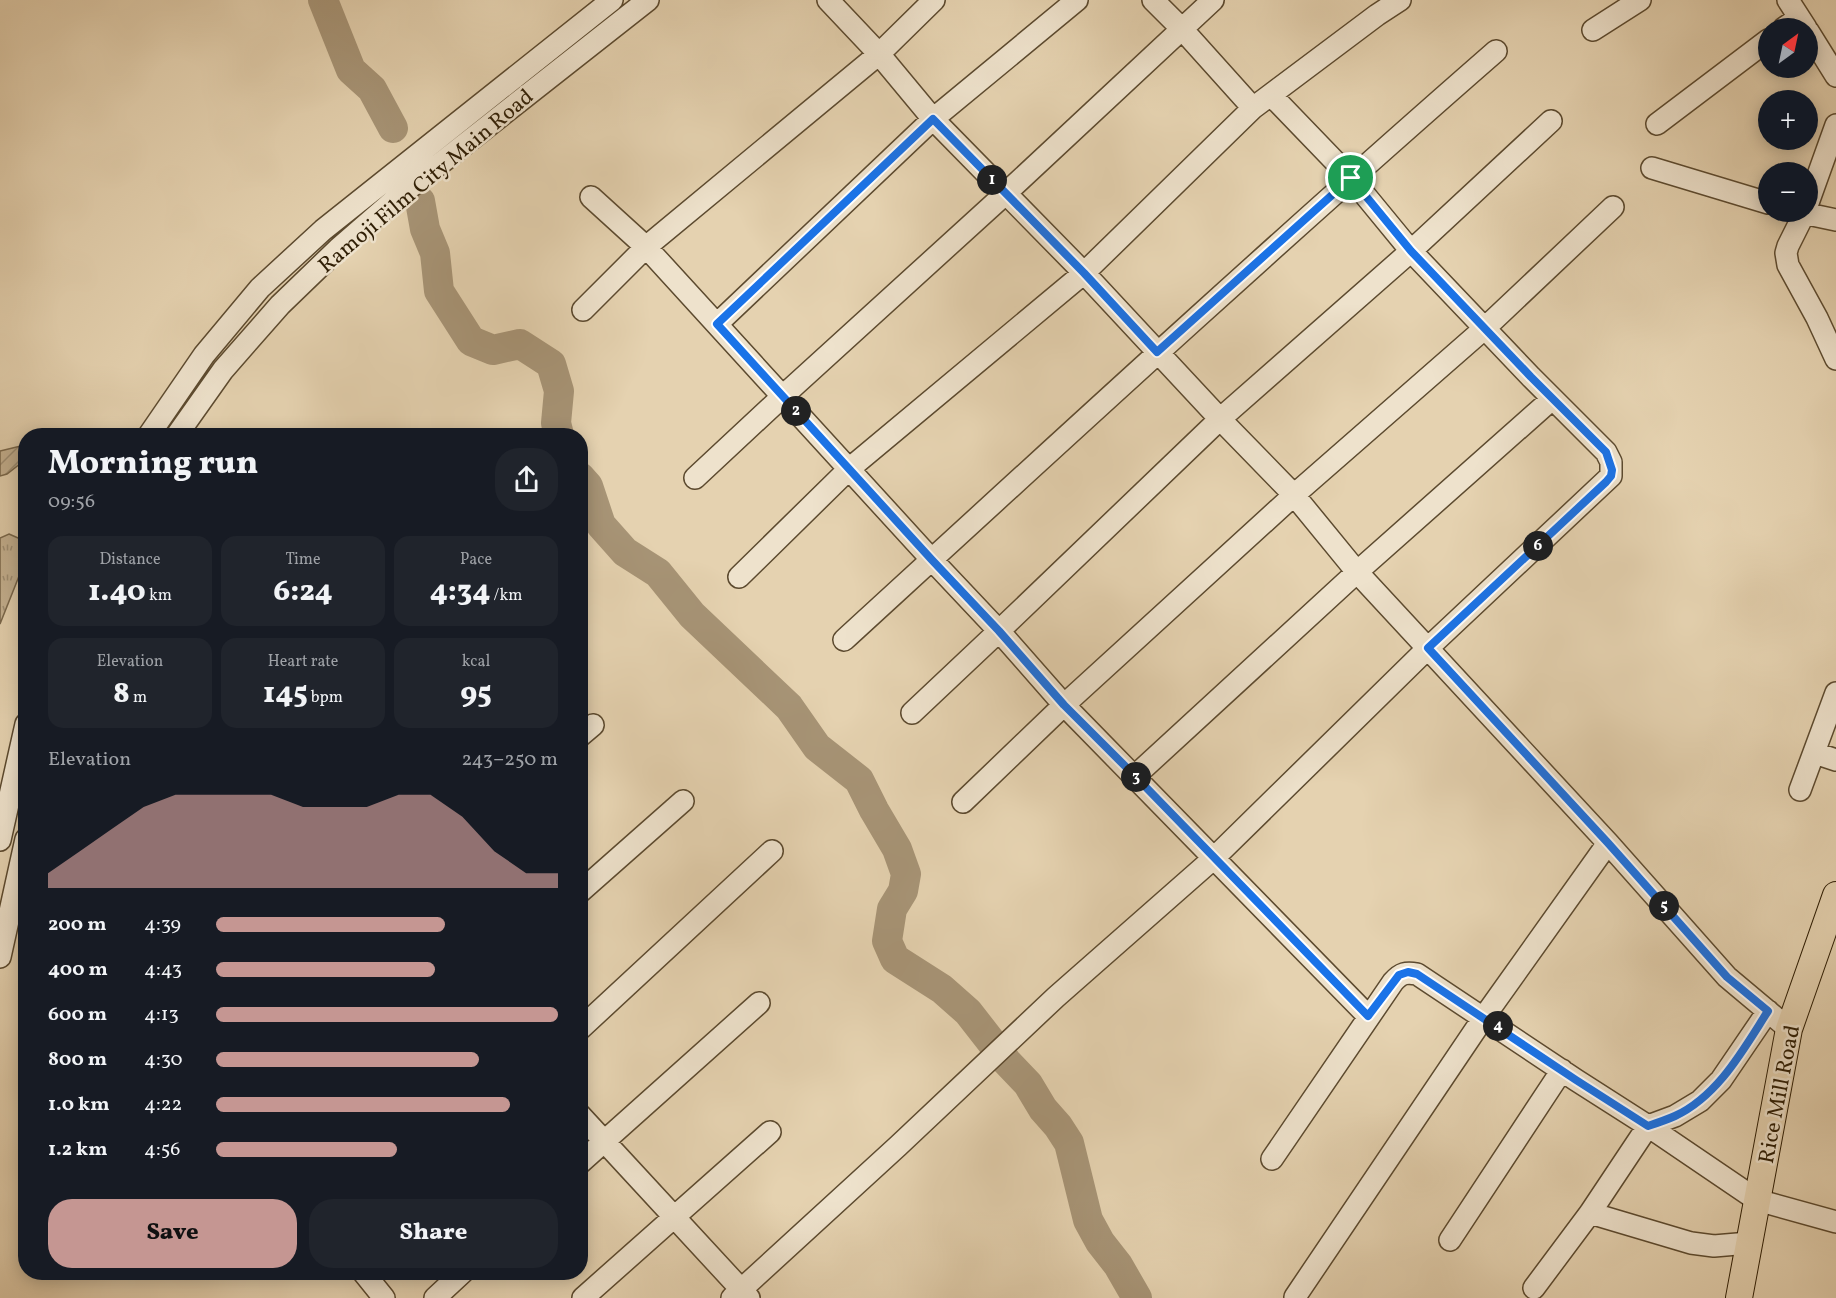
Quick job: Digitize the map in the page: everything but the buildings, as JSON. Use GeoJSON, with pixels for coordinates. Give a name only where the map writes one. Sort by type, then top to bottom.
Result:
{"type":"FeatureCollection","features":[{"type":"Feature","properties":{"kind":"main road","name":"Rice Mill Road"},"geometry":{"type":"LineString","coordinates":[[1738,1298],[1789,1029],[1835,900]]}},
{"type":"Feature","properties":{"kind":"street","name":"Ramoji Film City Main Road"},"geometry":{"type":"LineString","coordinates":[[154,428],[204,355],[260,288],[323,230],[612,0]]}},
{"type":"Feature","properties":{"kind":"street","name":"Ramoji Film City Main Road"},"geometry":{"type":"LineString","coordinates":[[182,428],[223,370],[280,305],[338,249],[399,196],[648,0]]}},
{"type":"Feature","properties":{"kind":"street"},"geometry":{"type":"LineString","coordinates":[[828,0],[879,54],[933,119],[1084,273],[1294,495],[1357,572],[1608,843],[1727,977],[1789,1029]]}},
{"type":"Feature","properties":{"kind":"street"},"geometry":{"type":"LineString","coordinates":[[583,310],[646,247],[879,54],[934,0]]}},
{"type":"Feature","properties":{"kind":"street"},"geometry":{"type":"LineString","coordinates":[[717,324],[933,119],[1077,0]]}},
{"type":"Feature","properties":{"kind":"street"},"geometry":{"type":"LineString","coordinates":[[1153,0],[1253,108]]}},
{"type":"Feature","properties":{"kind":"street"},"geometry":{"type":"LineString","coordinates":[[695,478],[1214,0]]}},
{"type":"Feature","properties":{"kind":"street"},"geometry":{"type":"LineString","coordinates":[[739,577],[849,469],[1084,273],[1253,108],[1400,0]]}},
{"type":"Feature","properties":{"kind":"street"},"geometry":{"type":"LineString","coordinates":[[1593,30],[1640,0]]}},
{"type":"Feature","properties":{"kind":"street"},"geometry":{"type":"LineString","coordinates":[[1657,124],[1758,48]]}},
{"type":"Feature","properties":{"kind":"street"},"geometry":{"type":"LineString","coordinates":[[844,640],[1157,352],[1496,51]]}},
{"type":"Feature","properties":{"kind":"street"},"geometry":{"type":"LineString","coordinates":[[1818,51],[1836,76]]}},
{"type":"Feature","properties":{"kind":"street"},"geometry":{"type":"LineString","coordinates":[[588,1124],[675,1217],[741,1295],[1056,997],[1214,858],[1428,648],[1611,476],[1611,462],[1606,452],[1552,399],[1411,251],[1351,178],[1271,95]]}},
{"type":"Feature","properties":{"kind":"street"},"geometry":{"type":"LineString","coordinates":[[912,712],[1220,419],[1411,251],[1551,121]]}},
{"type":"Feature","properties":{"kind":"street"},"geometry":{"type":"LineString","coordinates":[[1818,173],[1836,125]]}},
{"type":"Feature","properties":{"kind":"street"},"geometry":{"type":"LineString","coordinates":[[1652,168],[1758,200]]}},
{"type":"Feature","properties":{"kind":"street"},"geometry":{"type":"LineString","coordinates":[[591,197],[646,247],[999,631],[1064,705],[1368,1016]]}},
{"type":"Feature","properties":{"kind":"street"},"geometry":{"type":"LineString","coordinates":[[963,802],[1064,705],[1294,495],[1485,328],[1613,207]]}},
{"type":"Feature","properties":{"kind":"street"},"geometry":{"type":"LineString","coordinates":[[1818,214],[1836,220]]}},
{"type":"Feature","properties":{"kind":"street"},"geometry":{"type":"LineString","coordinates":[[1799,222],[1786,253],[1788,265],[1836,359]]}},
{"type":"Feature","properties":{"kind":"street"},"geometry":{"type":"LineString","coordinates":[[1135,776],[1357,572],[1552,399]]}},
{"type":"Feature","properties":{"kind":"street"},"geometry":{"type":"LineString","coordinates":[[1800,790],[1836,693]]}},
{"type":"Feature","properties":{"kind":"street"},"geometry":{"type":"LineString","coordinates":[[1815,753],[1836,760]]}},
{"type":"Feature","properties":{"kind":"street"},"geometry":{"type":"LineString","coordinates":[[0,840],[18,760]]}},
{"type":"Feature","properties":{"kind":"street"},"geometry":{"type":"LineString","coordinates":[[588,885],[682,801]]}},
{"type":"Feature","properties":{"kind":"street"},"geometry":{"type":"LineString","coordinates":[[1295,1297],[1484,1017],[1608,843]]}},
{"type":"Feature","properties":{"kind":"street"},"geometry":{"type":"LineString","coordinates":[[588,1022],[772,851]]}},
{"type":"Feature","properties":{"kind":"street"},"geometry":{"type":"LineString","coordinates":[[0,957],[18,875]]}},
{"type":"Feature","properties":{"kind":"street"},"geometry":{"type":"LineString","coordinates":[[1272,1159],[1368,1016],[1399,975],[1408,972],[1417,974],[1484,1017],[1757,1200],[1836,1221]]}},
{"type":"Feature","properties":{"kind":"street"},"geometry":{"type":"LineString","coordinates":[[588,1156],[759,1003]]}},
{"type":"Feature","properties":{"kind":"street"},"geometry":{"type":"LineString","coordinates":[[1534,1288],[1590,1213],[1648,1126],[1675,1116],[1700,1101],[1721,1080],[1768,1011]]}},
{"type":"Feature","properties":{"kind":"street"},"geometry":{"type":"LineString","coordinates":[[1450,1240],[1562,1070]]}},
{"type":"Feature","properties":{"kind":"street"},"geometry":{"type":"LineString","coordinates":[[584,1298],[770,1132]]}},
{"type":"Feature","properties":{"kind":"street"},"geometry":{"type":"LineString","coordinates":[[1590,1213],[1692,1243],[1714,1246],[1749,1243]]}},
{"type":"Feature","properties":{"kind":"street"},"geometry":{"type":"LineString","coordinates":[[369,1280],[384,1298]]}},
{"type":"Feature","properties":{"kind":"street"},"geometry":{"type":"LineString","coordinates":[[435,1298],[454,1280]]}},
{"type":"Feature","properties":{"kind":"green space"},"geometry":{"type":"Polygon","coordinates":[[[18,447],[18,465],[7,474],[0,476],[0,451],[18,447]]]}},
{"type":"Feature","properties":{"kind":"green space"},"geometry":{"type":"Polygon","coordinates":[[[9,534],[18,538],[18,579],[0,624],[0,538],[9,534]]]}},
{"type":"Feature","properties":{"kind":"waterway"},"geometry":{"type":"LineString","coordinates":[[323,0],[351,70],[372,89],[393,128]]}},
{"type":"Feature","properties":{"kind":"waterway"},"geometry":{"type":"LineString","coordinates":[[420,201],[425,229],[435,253],[439,291],[471,341],[493,350],[520,344],[551,364],[559,391],[557,428]]}},
{"type":"Feature","properties":{"kind":"waterway"},"geometry":{"type":"LineString","coordinates":[[588,486],[601,525],[625,552],[658,573],[692,615],[789,707],[817,747],[859,780],[897,849],[906,874],[903,891],[892,909],[887,941],[895,959],[942,989],[968,1012],[1007,1062],[1028,1084],[1043,1109],[1058,1126],[1069,1143],[1088,1220],[1137,1298]]}},
{"type":"Feature","properties":{"kind":"route"},"geometry":{"type":"LineString","coordinates":[[933,119],[1084,273],[1157,352],[1351,178],[1411,251],[1606,452],[1611,462],[1611,476],[1606,482],[1428,648],[1608,843],[1727,977],[1768,1011],[1721,1080],[1700,1101],[1675,1116],[1648,1126],[1417,974],[1408,972],[1399,975],[1368,1016],[1064,705],[717,324],[933,119]]}}]}
